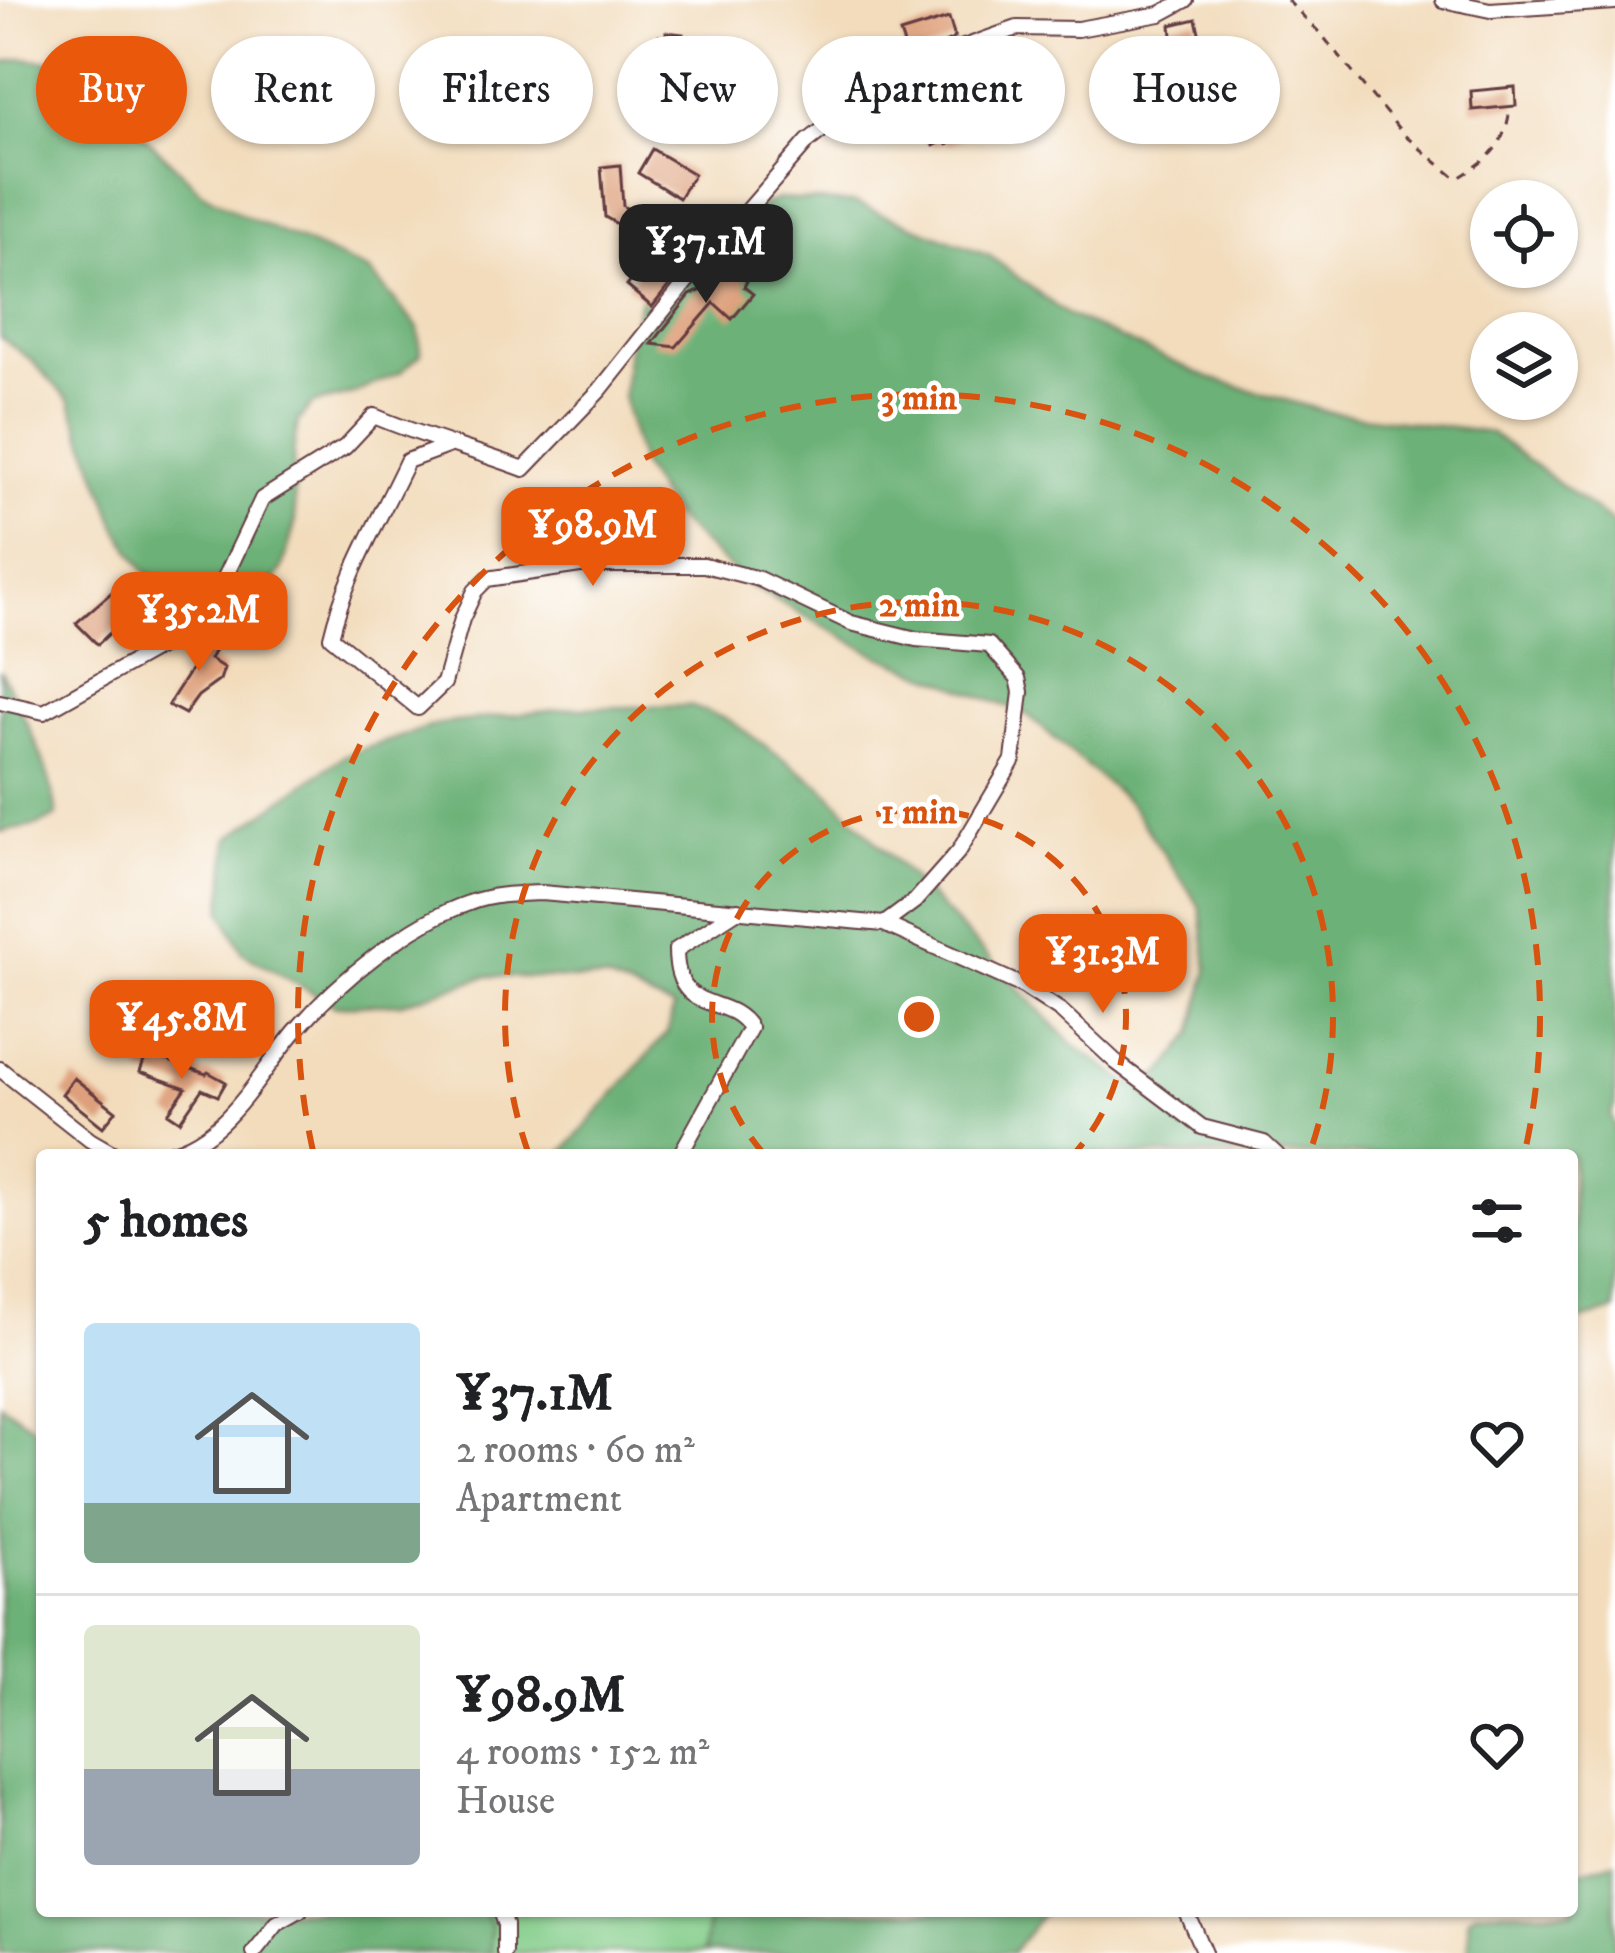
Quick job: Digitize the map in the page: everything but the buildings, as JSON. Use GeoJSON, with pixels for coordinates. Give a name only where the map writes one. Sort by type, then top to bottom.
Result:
{"type":"FeatureCollection","features":[{"type":"Feature","properties":{"kind":"street"},"geometry":{"type":"LineString","coordinates":[[0,702],[44,712],[204,622],[262,499],[345,447],[374,416],[524,470],[600,390],[808,141],[868,95],[933,58],[1017,28],[1078,29],[1160,14],[1186,0]]}},
{"type":"Feature","properties":{"kind":"street"},"geometry":{"type":"LineString","coordinates":[[1443,0],[1490,10],[1615,2]]}},
{"type":"Feature","properties":{"kind":"street"},"geometry":{"type":"LineString","coordinates":[[454,443],[407,461],[378,525],[356,556],[331,637],[418,708],[444,682],[475,590],[488,579],[580,565],[704,565],[759,579],[851,623],[916,639],[988,645],[998,655],[1018,678],[1021,692],[1013,760],[959,851],[915,902],[884,923]]}},
{"type":"Feature","properties":{"kind":"street"},"geometry":{"type":"LineString","coordinates":[[184,1149],[203,1140],[226,1118],[298,1027],[398,940],[466,903],[501,894],[542,893],[884,923],[1023,986],[1061,1011],[1116,1062],[1202,1126],[1264,1143],[1270,1149]]}},
{"type":"Feature","properties":{"kind":"street"},"geometry":{"type":"LineString","coordinates":[[683,1149],[750,1028],[743,1017],[687,991],[676,973],[676,950],[740,909]]}},
{"type":"Feature","properties":{"kind":"street"},"geometry":{"type":"LineString","coordinates":[[0,1069],[106,1149]]}},
{"type":"Feature","properties":{"kind":"street"},"geometry":{"type":"LineString","coordinates":[[254,1953],[277,1924],[289,1917]]}},
{"type":"Feature","properties":{"kind":"street"},"geometry":{"type":"LineString","coordinates":[[503,1917],[505,1953]]}},
{"type":"Feature","properties":{"kind":"street"},"geometry":{"type":"LineString","coordinates":[[1189,1917],[1204,1953]]}},
{"type":"Feature","properties":{"kind":"path"},"geometry":{"type":"LineString","coordinates":[[1287,0],[1404,135],[1456,179],[1488,159],[1504,140],[1509,115]]}},
{"type":"Feature","properties":{"kind":"green space"},"geometry":{"type":"Polygon","coordinates":[[[36,60],[36,144],[153,144],[202,192],[370,272],[418,328],[421,354],[401,372],[353,394],[312,404],[298,421],[293,453],[295,523],[282,570],[240,614],[205,606],[175,584],[145,572],[118,529],[70,401],[30,359],[0,337],[0,63],[36,60]]]}},
{"type":"Feature","properties":{"kind":"green space"},"geometry":{"type":"Polygon","coordinates":[[[778,199],[855,203],[990,256],[1067,315],[1212,379],[1324,411],[1491,433],[1615,525],[1615,1104],[1611,1115],[1615,1128],[1615,1311],[1578,1320],[1578,1149],[566,1149],[667,1033],[674,1008],[608,980],[487,976],[402,1003],[336,1006],[243,953],[222,911],[229,838],[345,755],[439,724],[572,708],[690,706],[729,720],[822,786],[1075,1046],[1130,1084],[1162,1074],[1193,1033],[1208,970],[1201,908],[1129,803],[1028,715],[875,654],[747,584],[674,517],[640,465],[623,398],[627,353],[649,264],[698,229],[778,199]]]}},
{"type":"Feature","properties":{"kind":"green space"},"geometry":{"type":"Polygon","coordinates":[[[0,670],[42,758],[57,816],[39,825],[0,832],[0,670]]]}},
{"type":"Feature","properties":{"kind":"green space"},"geometry":{"type":"Polygon","coordinates":[[[0,1403],[36,1429],[36,1917],[487,1917],[491,1925],[490,1953],[0,1953],[0,1403]]]}},
{"type":"Feature","properties":{"kind":"green space"},"geometry":{"type":"Polygon","coordinates":[[[1615,1861],[1615,1953],[1469,1953],[1469,1917],[1578,1917],[1578,1871],[1615,1861]]]}},
{"type":"Feature","properties":{"kind":"green space"},"geometry":{"type":"Polygon","coordinates":[[[487,1917],[708,1917],[704,1953],[490,1953],[487,1917]]]}},
{"type":"Feature","properties":{"kind":"green space"},"geometry":{"type":"Polygon","coordinates":[[[708,1917],[1040,1917],[1012,1953],[704,1953],[708,1917]]]}}]}
